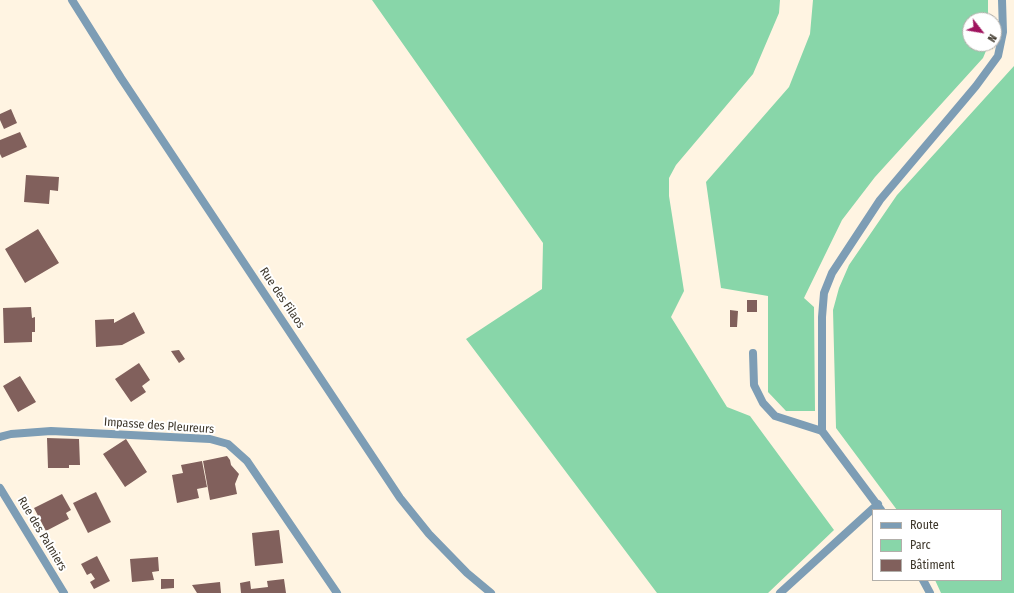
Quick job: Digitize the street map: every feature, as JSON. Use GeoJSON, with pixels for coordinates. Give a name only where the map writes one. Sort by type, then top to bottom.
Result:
{"type":"FeatureCollection","features":[{"type":"Feature","properties":{"kind":"street","name":"Rue des Filaos"},"geometry":{"type":"LineString","coordinates":[[72,0],[400,498],[445,551],[467,573],[491,593]]}},
{"type":"Feature","properties":{"kind":"street"},"geometry":{"type":"LineString","coordinates":[[822,431],[822,317],[824,293],[832,273],[880,200],[976,86],[998,56],[1003,32],[1002,0]]}},
{"type":"Feature","properties":{"kind":"street"},"geometry":{"type":"LineString","coordinates":[[753,353],[754,386],[763,403],[775,416],[822,431],[879,507]]}},
{"type":"Feature","properties":{"kind":"street","name":"Impasse des Pleureurs"},"geometry":{"type":"LineString","coordinates":[[0,438],[11,434],[51,431],[210,439],[228,444],[247,461],[337,593]]}},
{"type":"Feature","properties":{"kind":"street","name":"Rue des Palmiers"},"geometry":{"type":"LineString","coordinates":[[0,488],[64,593]]}},
{"type":"Feature","properties":{"kind":"street"},"geometry":{"type":"LineString","coordinates":[[780,593],[872,513]]}},
{"type":"Feature","properties":{"kind":"street"},"geometry":{"type":"LineString","coordinates":[[924,581],[930,593]]}},
{"type":"Feature","properties":{"kind":"green space"},"geometry":{"type":"Polygon","coordinates":[[[372,0],[780,0],[779,13],[753,74],[676,165],[669,178],[669,196],[684,291],[671,317],[727,407],[750,416],[834,530],[768,593],[657,593],[466,339],[542,289],[543,243],[372,0]]]}},
{"type":"Feature","properties":{"kind":"green space"},"geometry":{"type":"Polygon","coordinates":[[[813,0],[988,0],[988,12],[962,12],[962,52],[986,52],[983,58],[875,177],[842,220],[804,298],[814,307],[815,411],[786,411],[768,392],[768,296],[721,288],[706,182],[789,87],[810,34],[813,0]]]}},
{"type":"Feature","properties":{"kind":"green space"},"geometry":{"type":"Polygon","coordinates":[[[1014,66],[1014,593],[941,593],[935,581],[1002,581],[1002,509],[896,509],[836,428],[833,310],[839,288],[849,265],[897,195],[1014,66]]]}},
{"type":"Feature","properties":{"kind":"building"},"geometry":{"type":"Polygon","coordinates":[[[11,109],[17,123],[4,129],[0,120],[0,114],[11,109]]]}},
{"type":"Feature","properties":{"kind":"building"},"geometry":{"type":"Polygon","coordinates":[[[20,132],[27,147],[2,158],[0,154],[0,140],[20,132]]]}},
{"type":"Feature","properties":{"kind":"building"},"geometry":{"type":"Polygon","coordinates":[[[26,175],[59,177],[58,191],[50,190],[49,204],[24,202],[26,175]]]}},
{"type":"Feature","properties":{"kind":"building"},"geometry":{"type":"Polygon","coordinates":[[[38,229],[59,263],[25,283],[5,249],[38,229]]]}},
{"type":"Feature","properties":{"kind":"building"},"geometry":{"type":"Polygon","coordinates":[[[747,300],[757,300],[757,312],[747,312],[747,300]]]}},
{"type":"Feature","properties":{"kind":"building"},"geometry":{"type":"Polygon","coordinates":[[[31,307],[32,318],[35,317],[35,332],[32,332],[32,342],[4,343],[3,308],[31,307]]]}},
{"type":"Feature","properties":{"kind":"building"},"geometry":{"type":"Polygon","coordinates":[[[730,310],[738,311],[737,327],[730,327],[730,310]]]}},
{"type":"Feature","properties":{"kind":"building"},"geometry":{"type":"Polygon","coordinates":[[[134,312],[145,333],[122,345],[96,347],[95,320],[114,319],[114,323],[134,312]]]}},
{"type":"Feature","properties":{"kind":"building"},"geometry":{"type":"Polygon","coordinates":[[[179,350],[185,359],[179,363],[171,351],[179,350]]]}},
{"type":"Feature","properties":{"kind":"building"},"geometry":{"type":"Polygon","coordinates":[[[139,363],[150,380],[142,386],[146,392],[131,402],[115,379],[139,363]]]}},
{"type":"Feature","properties":{"kind":"building"},"geometry":{"type":"Polygon","coordinates":[[[20,376],[36,402],[18,412],[3,386],[20,376]]]}},
{"type":"Feature","properties":{"kind":"building"},"geometry":{"type":"Polygon","coordinates":[[[47,438],[79,439],[80,465],[69,465],[69,468],[48,468],[47,438]]]}},
{"type":"Feature","properties":{"kind":"building"},"geometry":{"type":"Polygon","coordinates":[[[126,439],[147,472],[125,487],[103,454],[126,439]]]}},
{"type":"Feature","properties":{"kind":"building"},"geometry":{"type":"Polygon","coordinates":[[[227,456],[231,465],[239,474],[235,484],[237,494],[210,500],[203,461],[227,456]]]}},
{"type":"Feature","properties":{"kind":"building"},"geometry":{"type":"Polygon","coordinates":[[[202,461],[207,487],[197,489],[199,498],[177,503],[172,475],[183,473],[181,465],[202,461]]]}},
{"type":"Feature","properties":{"kind":"building"},"geometry":{"type":"Polygon","coordinates":[[[96,492],[111,522],[88,533],[73,503],[96,492]]]}},
{"type":"Feature","properties":{"kind":"building"},"geometry":{"type":"Polygon","coordinates":[[[62,494],[71,510],[66,513],[69,519],[46,531],[34,508],[62,494]]]}},
{"type":"Feature","properties":{"kind":"building"},"geometry":{"type":"Polygon","coordinates":[[[279,530],[283,563],[255,566],[252,533],[279,530]]]}},
{"type":"Feature","properties":{"kind":"building"},"geometry":{"type":"Polygon","coordinates":[[[97,556],[110,581],[94,589],[90,582],[95,579],[91,573],[87,575],[81,564],[97,556]]]}},
{"type":"Feature","properties":{"kind":"building"},"geometry":{"type":"Polygon","coordinates":[[[158,557],[159,571],[152,572],[154,580],[132,582],[130,559],[158,557]]]}},
{"type":"Feature","properties":{"kind":"building"},"geometry":{"type":"Polygon","coordinates":[[[161,579],[174,579],[174,588],[161,589],[161,579]]]}},
{"type":"Feature","properties":{"kind":"building"},"geometry":{"type":"Polygon","coordinates":[[[284,579],[286,593],[241,593],[240,583],[250,581],[251,589],[268,587],[267,581],[284,579]]]}},
{"type":"Feature","properties":{"kind":"building"},"geometry":{"type":"Polygon","coordinates":[[[220,582],[221,593],[197,593],[192,585],[220,582]]]}}]}
